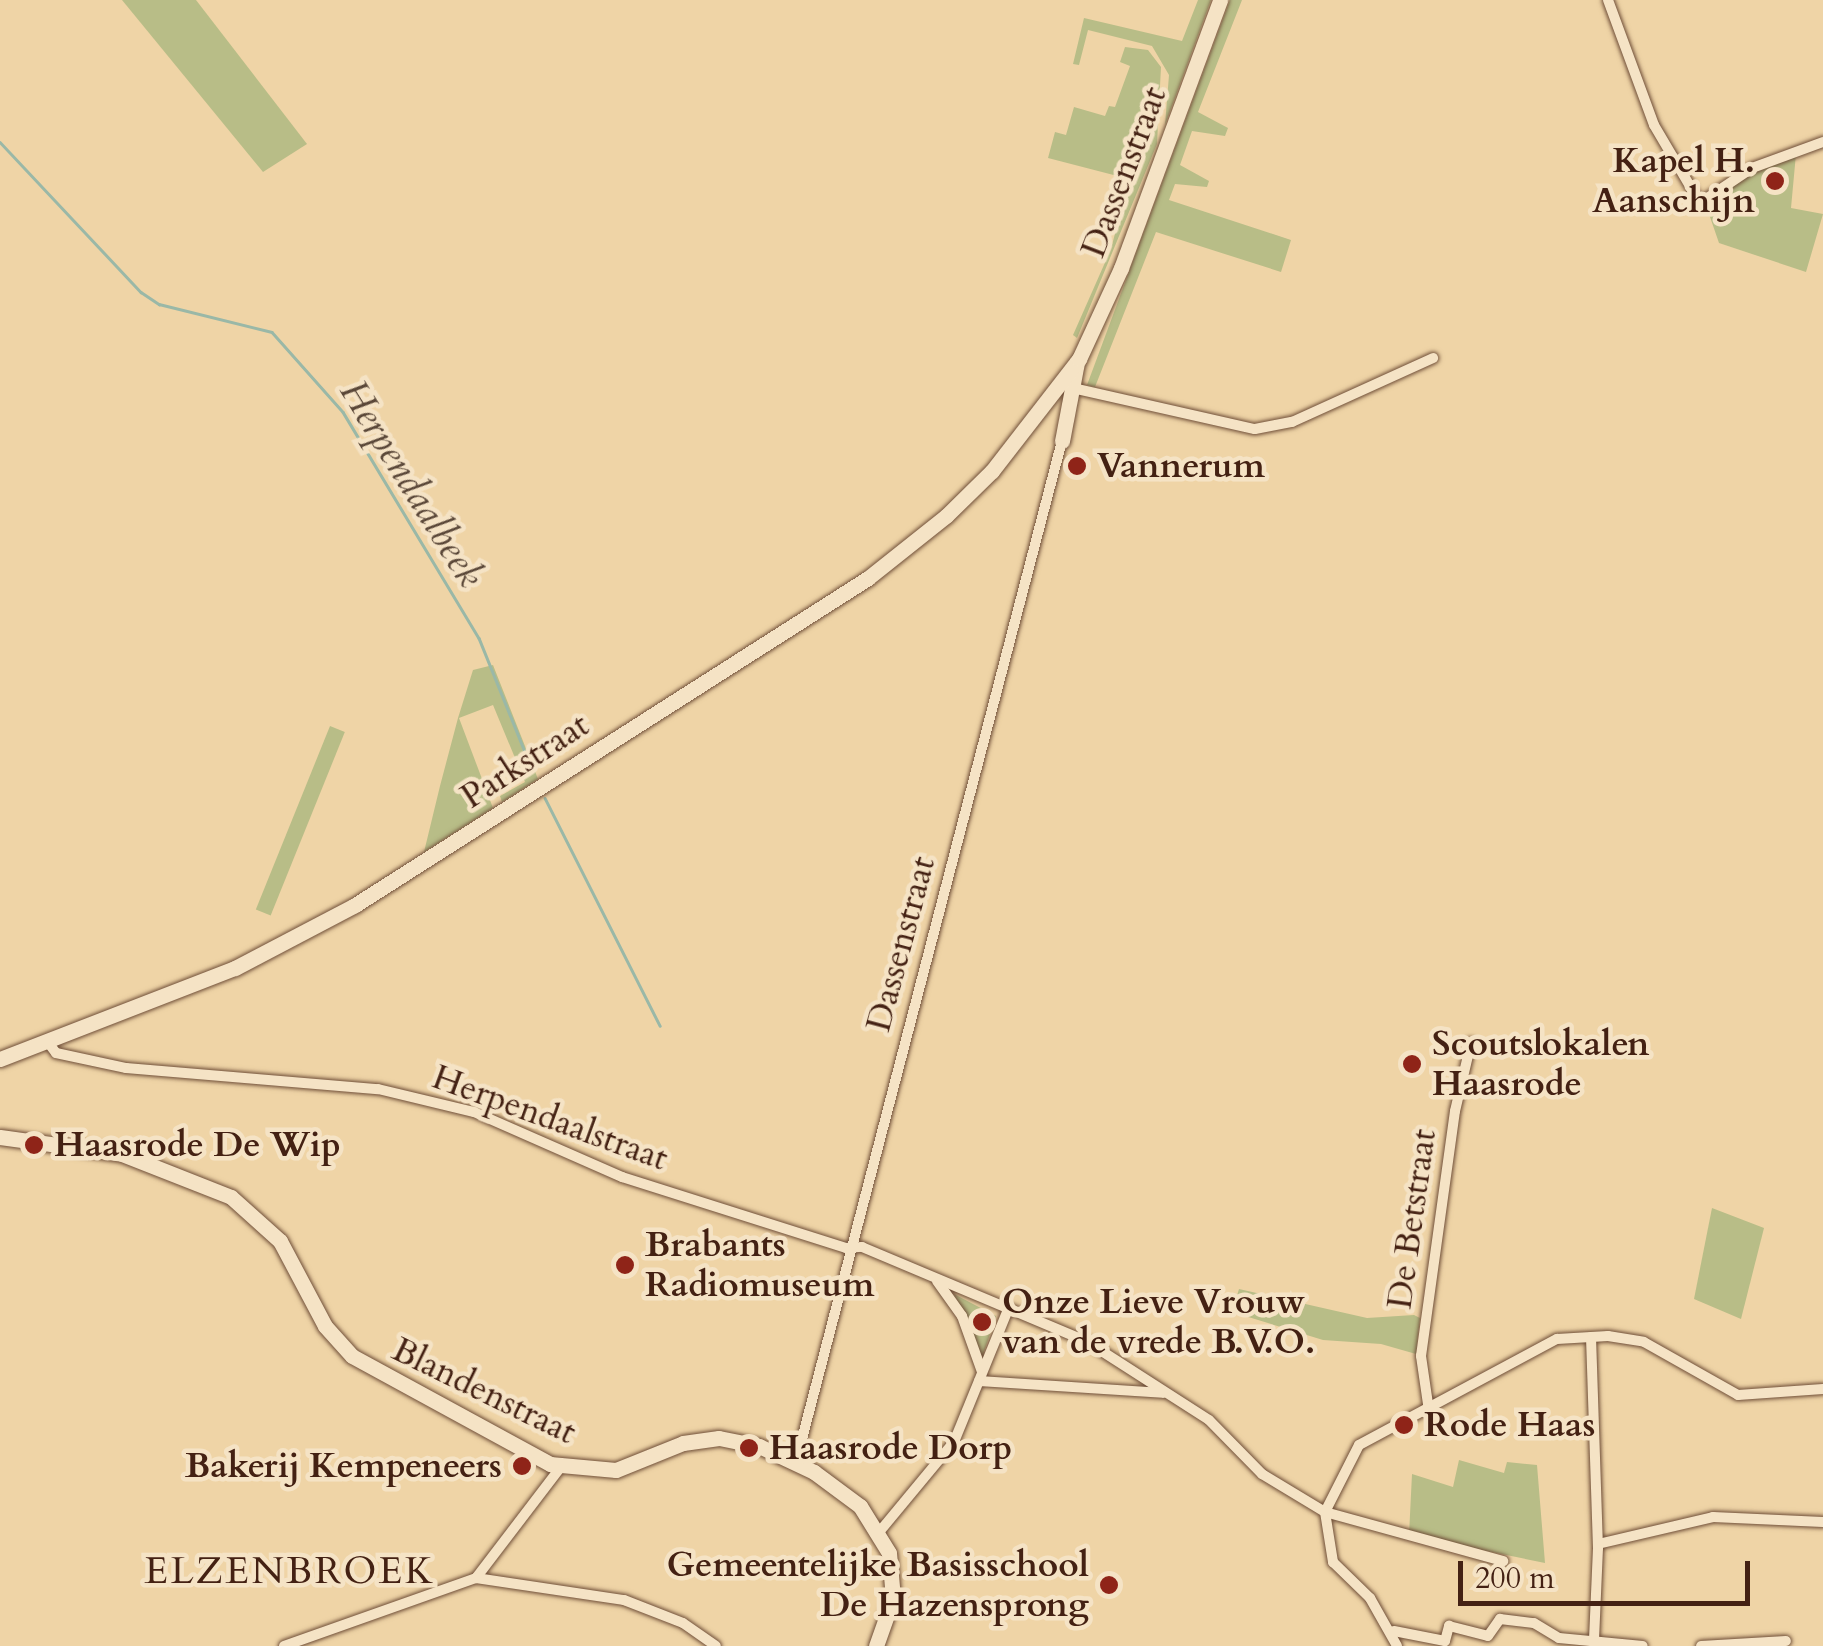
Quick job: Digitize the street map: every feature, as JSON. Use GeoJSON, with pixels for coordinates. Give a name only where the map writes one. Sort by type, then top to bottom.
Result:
{"type":"FeatureCollection","features":[{"type":"Feature","properties":{"kind":"street","name":"Dassenstraat"},"geometry":{"type":"LineString","coordinates":[[1072,383],[1077,362],[1121,268],[1220,0]]}},
{"type":"Feature","properties":{"kind":"street"},"geometry":{"type":"LineString","coordinates":[[1608,0],[1654,125],[1700,203],[1752,168],[1823,142]]}},
{"type":"Feature","properties":{"kind":"street"},"geometry":{"type":"LineString","coordinates":[[1072,383],[1255,429],[1292,422],[1433,358]]}},
{"type":"Feature","properties":{"kind":"street"},"geometry":{"type":"LineString","coordinates":[[1052,418],[1072,383]]}},
{"type":"Feature","properties":{"kind":"street"},"geometry":{"type":"LineString","coordinates":[[1052,418],[1072,383]]}},
{"type":"Feature","properties":{"kind":"street","name":"Dassenstraat"},"geometry":{"type":"LineString","coordinates":[[796,1462],[1062,442],[1052,418]]}},
{"type":"Feature","properties":{"kind":"street","name":"Parkstraat"},"geometry":{"type":"LineString","coordinates":[[0,1060],[235,968],[395,880],[900,555],[968,496],[1028,427],[1052,418]]}},
{"type":"Feature","properties":{"kind":"street","name":"Herpendaalstraat"},"geometry":{"type":"LineString","coordinates":[[47,1042],[56,1053],[126,1068],[425,1098],[520,1129],[622,1177],[854,1248],[1086,1341],[1209,1420],[1262,1474],[1325,1512],[1504,1561]]}},
{"type":"Feature","properties":{"kind":"street","name":"De Betstraat"},"geometry":{"type":"LineString","coordinates":[[1428,1404],[1421,1356],[1455,1111],[1471,1043]]}},
{"type":"Feature","properties":{"kind":"street","name":"Blandenstraat"},"geometry":{"type":"LineString","coordinates":[[0,1137],[122,1154],[231,1197],[280,1242],[325,1326],[352,1356],[562,1468],[616,1470],[683,1443],[719,1438],[796,1462],[848,1496],[880,1531],[894,1584],[882,1644]]}},
{"type":"Feature","properties":{"kind":"street"},"geometry":{"type":"LineString","coordinates":[[936,1280],[962,1316],[981,1377]]}},
{"type":"Feature","properties":{"kind":"street"},"geometry":{"type":"LineString","coordinates":[[880,1531],[938,1470],[1008,1310]]}},
{"type":"Feature","properties":{"kind":"street"},"geometry":{"type":"LineString","coordinates":[[1591,1337],[1598,1544],[1594,1641]]}},
{"type":"Feature","properties":{"kind":"street"},"geometry":{"type":"LineString","coordinates":[[1397,1646],[1394,1630],[1332,1562],[1325,1512],[1358,1445],[1533,1347],[1591,1337],[1660,1349],[1738,1395],[1823,1388]]}},
{"type":"Feature","properties":{"kind":"street"},"geometry":{"type":"LineString","coordinates":[[981,1377],[1168,1393]]}},
{"type":"Feature","properties":{"kind":"street"},"geometry":{"type":"LineString","coordinates":[[476,1578],[562,1468]]}},
{"type":"Feature","properties":{"kind":"street"},"geometry":{"type":"LineString","coordinates":[[1598,1544],[1713,1518],[1823,1522]]}},
{"type":"Feature","properties":{"kind":"street"},"geometry":{"type":"LineString","coordinates":[[284,1646],[476,1578],[624,1600],[683,1623],[716,1646]]}},
{"type":"Feature","properties":{"kind":"street"},"geometry":{"type":"LineString","coordinates":[[1394,1630],[1446,1642],[1449,1626],[1488,1636],[1500,1619],[1534,1622],[1558,1638],[1643,1646]]}},
{"type":"Feature","properties":{"kind":"street"},"geometry":{"type":"LineString","coordinates":[[1700,1646],[1786,1641]]}},
{"type":"Feature","properties":{"kind":"green space"},"geometry":{"type":"Polygon","coordinates":[[[122,0],[196,0],[307,144],[263,172],[122,0]]]}},
{"type":"Feature","properties":{"kind":"green space"},"geometry":{"type":"Polygon","coordinates":[[[1198,0],[1211,0],[1165,125],[1169,75],[1152,46],[1088,30],[1079,65],[1073,64],[1084,18],[1182,41],[1198,0]]]}},
{"type":"Feature","properties":{"kind":"green space"},"geometry":{"type":"Polygon","coordinates":[[[1230,0],[1242,0],[1198,112],[1228,128],[1225,136],[1192,131],[1180,165],[1209,181],[1207,187],[1175,184],[1169,200],[1291,240],[1281,272],[1156,232],[1095,387],[1087,385],[1230,0]]]}},
{"type":"Feature","properties":{"kind":"green space"},"geometry":{"type":"Polygon","coordinates":[[[1125,47],[1148,50],[1161,67],[1157,144],[1077,338],[1073,335],[1111,249],[1129,179],[1048,158],[1055,132],[1066,135],[1074,107],[1105,116],[1109,106],[1115,107],[1130,66],[1120,62],[1125,47]]]}},
{"type":"Feature","properties":{"kind":"green space"},"geometry":{"type":"Polygon","coordinates":[[[1796,154],[1791,208],[1823,214],[1806,272],[1719,243],[1709,214],[1722,193],[1751,172],[1796,154]]]}},
{"type":"Feature","properties":{"kind":"green space"},"geometry":{"type":"Polygon","coordinates":[[[493,665],[538,779],[502,802],[500,796],[525,782],[493,705],[459,718],[493,808],[424,852],[458,718],[473,670],[493,665]]]}},
{"type":"Feature","properties":{"kind":"green space"},"geometry":{"type":"Polygon","coordinates":[[[330,726],[345,732],[271,916],[256,910],[330,726]]]}},
{"type":"Feature","properties":{"kind":"green space"},"geometry":{"type":"Polygon","coordinates":[[[1712,1208],[1764,1228],[1741,1319],[1694,1299],[1712,1208]]]}},
{"type":"Feature","properties":{"kind":"green space"},"geometry":{"type":"Polygon","coordinates":[[[1239,1289],[1367,1318],[1414,1315],[1420,1318],[1416,1354],[1381,1344],[1323,1340],[1232,1312],[1239,1289]]]}},
{"type":"Feature","properties":{"kind":"green space"},"geometry":{"type":"Polygon","coordinates":[[[954,1294],[996,1316],[983,1355],[981,1355],[954,1294]]]}},
{"type":"Feature","properties":{"kind":"green space"},"geometry":{"type":"Polygon","coordinates":[[[1459,1460],[1504,1473],[1507,1462],[1537,1465],[1545,1563],[1409,1535],[1412,1474],[1453,1487],[1459,1460]]]}},
{"type":"Feature","properties":{"kind":"waterway","name":"Herpendaalbeek"},"geometry":{"type":"LineString","coordinates":[[0,142],[141,292],[159,304],[272,332],[343,412],[479,638],[532,769]]}},
{"type":"Feature","properties":{"kind":"waterway","name":"Herpendaalbeek"},"geometry":{"type":"LineString","coordinates":[[545,798],[660,1026]]}},
{"type":"Feature","properties":{"kind":"place","name":"Kapel H. Aanschijn"},"geometry":{"type":"Point","coordinates":[1775,181]}},
{"type":"Feature","properties":{"kind":"place","name":"Vannerum"},"geometry":{"type":"Point","coordinates":[1077,466]}},
{"type":"Feature","properties":{"kind":"place","name":"Scoutslokalen Haasrode"},"geometry":{"type":"Point","coordinates":[1412,1064]}},
{"type":"Feature","properties":{"kind":"place","name":"Haasrode De Wip"},"geometry":{"type":"Point","coordinates":[34,1145]}},
{"type":"Feature","properties":{"kind":"place","name":"Brabants Radiomuseum"},"geometry":{"type":"Point","coordinates":[625,1265]}},
{"type":"Feature","properties":{"kind":"place","name":"Onze Lieve Vrouw van de vrede B.V.O."},"geometry":{"type":"Point","coordinates":[982,1322]}},
{"type":"Feature","properties":{"kind":"place","name":"Rode Haas"},"geometry":{"type":"Point","coordinates":[1404,1425]}},
{"type":"Feature","properties":{"kind":"place","name":"Haasrode Dorp"},"geometry":{"type":"Point","coordinates":[749,1448]}},
{"type":"Feature","properties":{"kind":"place","name":"Bakerij Kempeneers"},"geometry":{"type":"Point","coordinates":[522,1466]}},
{"type":"Feature","properties":{"kind":"place","name":"Gemeentelijke Basisschool De Hazensprong"},"geometry":{"type":"Point","coordinates":[1109,1585]}},
{"type":"Feature","properties":{"kind":"district","name":"ELZENBROEK"},"geometry":{"type":"Point","coordinates":[290,1572]}}]}
